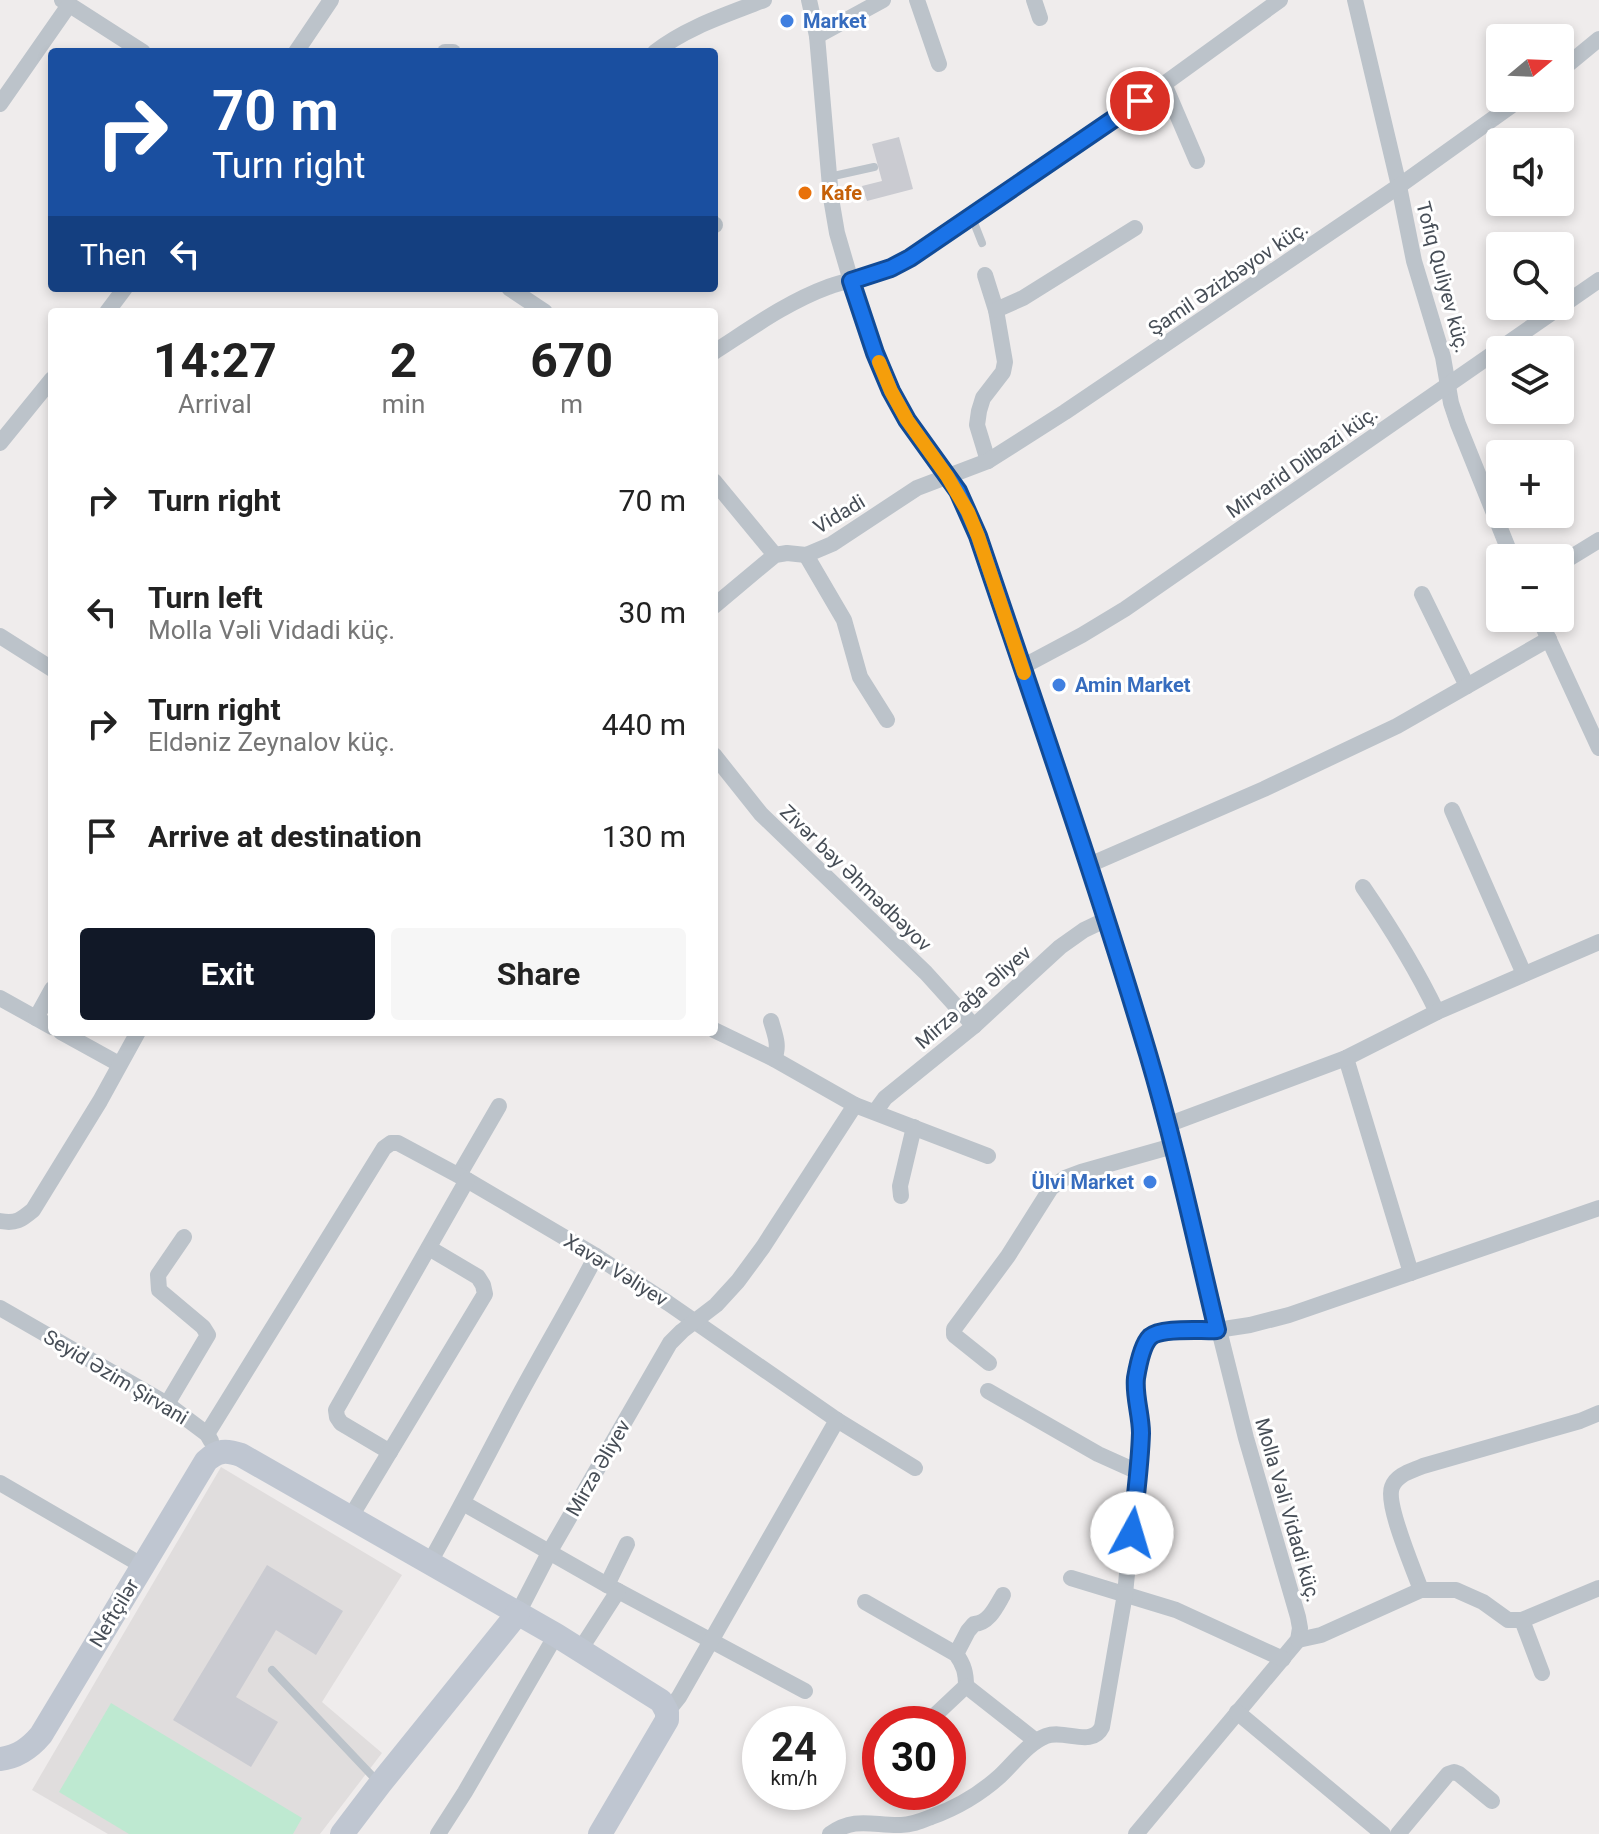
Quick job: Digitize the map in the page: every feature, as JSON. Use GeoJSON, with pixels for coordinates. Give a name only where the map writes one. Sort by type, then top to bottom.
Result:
{"type":"FeatureCollection","features":[{"type":"Feature","properties":{"kind":"street"},"geometry":{"type":"LineString","coordinates":[[299,48],[331,0]]}},
{"type":"Feature","properties":{"kind":"street"},"geometry":{"type":"LineString","coordinates":[[660,48],[701,24],[764,0]]}},
{"type":"Feature","properties":{"kind":"street","name":"Molla Vəli Vidadi küç."},"geometry":{"type":"LineString","coordinates":[[809,0],[817,36],[837,233],[851,281],[891,391],[907,420],[958,491],[978,536],[1089,865],[1173,1146],[1217,1330],[1298,1617],[1298,1640]]}},
{"type":"Feature","properties":{"kind":"street"},"geometry":{"type":"LineString","coordinates":[[817,36],[883,0]]}},
{"type":"Feature","properties":{"kind":"street"},"geometry":{"type":"LineString","coordinates":[[917,0],[939,64]]}},
{"type":"Feature","properties":{"kind":"street"},"geometry":{"type":"LineString","coordinates":[[1034,0],[1040,18]]}},
{"type":"Feature","properties":{"kind":"street"},"geometry":{"type":"LineString","coordinates":[[718,349],[766,318],[818,291],[874,275],[900,263],[1164,84],[1280,0]]}},
{"type":"Feature","properties":{"kind":"street","name":"Tofiq Quliyev küç."},"geometry":{"type":"LineString","coordinates":[[1355,0],[1414,261],[1443,357],[1451,403],[1506,544]]}},
{"type":"Feature","properties":{"kind":"street"},"geometry":{"type":"LineString","coordinates":[[0,104],[66,2],[137,48]]}},
{"type":"Feature","properties":{"kind":"street"},"geometry":{"type":"LineString","coordinates":[[1574,60],[1599,39]]}},
{"type":"Feature","properties":{"kind":"street"},"geometry":{"type":"LineString","coordinates":[[1164,84],[1197,161]]}},
{"type":"Feature","properties":{"kind":"street","name":"Şamil Əzizbəyov küç."},"geometry":{"type":"LineString","coordinates":[[947,476],[988,461],[1065,412],[1399,186],[1502,112]]}},
{"type":"Feature","properties":{"kind":"street"},"geometry":{"type":"LineString","coordinates":[[996,310],[1023,298],[1135,228]]}},
{"type":"Feature","properties":{"kind":"street"},"geometry":{"type":"LineString","coordinates":[[985,275],[996,310],[1005,362],[1003,372],[983,398],[979,411],[977,425],[988,461]]}},
{"type":"Feature","properties":{"kind":"street","name":"Mirvarid Dilbazi küç."},"geometry":{"type":"LineString","coordinates":[[1022,667],[1125,609],[1599,280]]}},
{"type":"Feature","properties":{"kind":"street"},"geometry":{"type":"LineString","coordinates":[[515,292],[539,308]]}},
{"type":"Feature","properties":{"kind":"street"},"geometry":{"type":"LineString","coordinates":[[0,443],[48,384]]}},
{"type":"Feature","properties":{"kind":"street","name":"Vidadi"},"geometry":{"type":"LineString","coordinates":[[775,555],[806,555],[832,544],[917,488],[947,476]]}},
{"type":"Feature","properties":{"kind":"street"},"geometry":{"type":"LineString","coordinates":[[718,486],[775,555],[718,603]]}},
{"type":"Feature","properties":{"kind":"street"},"geometry":{"type":"LineString","coordinates":[[1574,555],[1599,540]]}},
{"type":"Feature","properties":{"kind":"street"},"geometry":{"type":"LineString","coordinates":[[806,555],[844,620],[860,677],[887,720]]}},
{"type":"Feature","properties":{"kind":"street"},"geometry":{"type":"LineString","coordinates":[[1422,594],[1467,686]]}},
{"type":"Feature","properties":{"kind":"street"},"geometry":{"type":"LineString","coordinates":[[1546,632],[1599,748]]}},
{"type":"Feature","properties":{"kind":"street"},"geometry":{"type":"LineString","coordinates":[[0,636],[48,666]]}},
{"type":"Feature","properties":{"kind":"street"},"geometry":{"type":"LineString","coordinates":[[1089,865],[1264,789],[1384,732],[1549,639]]}},
{"type":"Feature","properties":{"kind":"street","name":"Zivər bəy Əhmədbəyov"},"geometry":{"type":"LineString","coordinates":[[718,760],[761,814],[926,973],[974,1026]]}},
{"type":"Feature","properties":{"kind":"street"},"geometry":{"type":"LineString","coordinates":[[1452,810],[1524,974]]}},
{"type":"Feature","properties":{"kind":"street"},"geometry":{"type":"LineString","coordinates":[[1363,887],[1416,970],[1437,1012]]}},
{"type":"Feature","properties":{"kind":"street","name":"Mirzə ağa Əliyev"},"geometry":{"type":"LineString","coordinates":[[875,1112],[885,1098],[974,1026],[1060,947],[1105,920]]}},
{"type":"Feature","properties":{"kind":"street"},"geometry":{"type":"LineString","coordinates":[[1167,1125],[1346,1058],[1437,1012],[1599,942]]}},
{"type":"Feature","properties":{"kind":"street"},"geometry":{"type":"LineString","coordinates":[[36,1018],[48,996]]}},
{"type":"Feature","properties":{"kind":"street"},"geometry":{"type":"LineString","coordinates":[[0,998],[48,1025]]}},
{"type":"Feature","properties":{"kind":"street"},"geometry":{"type":"LineString","coordinates":[[771,1021],[778,1051],[774,1059]]}},
{"type":"Feature","properties":{"kind":"street"},"geometry":{"type":"LineString","coordinates":[[718,1032],[774,1059],[855,1105],[988,1156]]}},
{"type":"Feature","properties":{"kind":"street"},"geometry":{"type":"LineString","coordinates":[[68,1036],[119,1064]]}},
{"type":"Feature","properties":{"kind":"street"},"geometry":{"type":"LineString","coordinates":[[0,1221],[20,1221],[33,1210],[136,1036]]}},
{"type":"Feature","properties":{"kind":"street"},"geometry":{"type":"LineString","coordinates":[[1346,1058],[1411,1273]]}},
{"type":"Feature","properties":{"kind":"street","name":"Mirzə Əliyev"},"geometry":{"type":"LineString","coordinates":[[342,1834],[518,1613],[550,1551],[670,1343],[726,1296],[763,1247],[855,1105]]}},
{"type":"Feature","properties":{"kind":"street"},"geometry":{"type":"LineString","coordinates":[[390,1452],[341,1423],[336,1410],[429,1248],[499,1106]]}},
{"type":"Feature","properties":{"kind":"street"},"geometry":{"type":"LineString","coordinates":[[901,1196],[900,1186],[914,1127]]}},
{"type":"Feature","properties":{"kind":"street","name":"Xavər Vəliyev"},"geometry":{"type":"LineString","coordinates":[[384,1148],[398,1143],[596,1256],[837,1420],[915,1468]]}},
{"type":"Feature","properties":{"kind":"street"},"geometry":{"type":"LineString","coordinates":[[989,1363],[954,1335],[954,1329],[1008,1256],[1051,1188],[1081,1172],[1173,1146]]}},
{"type":"Feature","properties":{"kind":"street","name":"Neftçilər"},"geometry":{"type":"LineString","coordinates":[[0,1759],[20,1753],[41,1735],[206,1461],[212,1443],[384,1148]]}},
{"type":"Feature","properties":{"kind":"street"},"geometry":{"type":"LineString","coordinates":[[830,1834],[851,1823],[912,1825],[969,1799],[1036,1741],[1049,1734],[1091,1738],[1099,1734],[1125,1594],[1138,1472],[1141,1414],[1136,1379],[1145,1345],[1152,1335],[1217,1330],[1289,1315],[1599,1208]]}},
{"type":"Feature","properties":{"kind":"street"},"geometry":{"type":"LineString","coordinates":[[167,1404],[208,1335],[203,1327],[159,1290],[158,1275],[184,1237]]}},
{"type":"Feature","properties":{"kind":"street"},"geometry":{"type":"LineString","coordinates":[[350,1518],[485,1294],[478,1277],[429,1248]]}},
{"type":"Feature","properties":{"kind":"street"},"geometry":{"type":"LineString","coordinates":[[430,1562],[596,1256]]}},
{"type":"Feature","properties":{"kind":"street","name":"Seyid Əzim Şirvani"},"geometry":{"type":"LineString","coordinates":[[0,1308],[167,1404],[212,1443],[241,1455],[556,1635],[661,1701],[667,1712]]}},
{"type":"Feature","properties":{"kind":"street"},"geometry":{"type":"LineString","coordinates":[[988,1391],[1098,1454],[1138,1472]]}},
{"type":"Feature","properties":{"kind":"street"},"geometry":{"type":"LineString","coordinates":[[1421,1590],[1390,1503],[1392,1486],[1402,1475],[1599,1413]]}},
{"type":"Feature","properties":{"kind":"street"},"geometry":{"type":"LineString","coordinates":[[600,1834],[662,1731],[667,1712],[679,1697],[837,1420]]}},
{"type":"Feature","properties":{"kind":"street"},"geometry":{"type":"LineString","coordinates":[[0,1483],[143,1566]]}},
{"type":"Feature","properties":{"kind":"street"},"geometry":{"type":"LineString","coordinates":[[463,1503],[612,1588],[805,1691]]}},
{"type":"Feature","properties":{"kind":"street"},"geometry":{"type":"LineString","coordinates":[[580,1650],[612,1588],[627,1544]]}},
{"type":"Feature","properties":{"kind":"street"},"geometry":{"type":"LineString","coordinates":[[1071,1578],[1176,1610],[1283,1659]]}},
{"type":"Feature","properties":{"kind":"street"},"geometry":{"type":"LineString","coordinates":[[1136,1834],[1298,1640],[1321,1635],[1421,1590],[1456,1590],[1483,1602],[1508,1620],[1522,1620],[1599,1588]]}},
{"type":"Feature","properties":{"kind":"street"},"geometry":{"type":"LineString","coordinates":[[956,1654],[968,1631],[974,1624],[988,1619],[1003,1595]]}},
{"type":"Feature","properties":{"kind":"street"},"geometry":{"type":"LineString","coordinates":[[865,1602],[956,1654],[962,1662],[966,1686],[945,1706]]}},
{"type":"Feature","properties":{"kind":"street"},"geometry":{"type":"LineString","coordinates":[[1522,1620],[1542,1673]]}},
{"type":"Feature","properties":{"kind":"street"},"geometry":{"type":"LineString","coordinates":[[438,1834],[556,1635]]}},
{"type":"Feature","properties":{"kind":"street"},"geometry":{"type":"LineString","coordinates":[[966,1686],[1036,1741]]}},
{"type":"Feature","properties":{"kind":"street"},"geometry":{"type":"LineString","coordinates":[[1237,1712],[1383,1834]]}},
{"type":"Feature","properties":{"kind":"street"},"geometry":{"type":"LineString","coordinates":[[1398,1834],[1448,1774],[1459,1774],[1492,1801]]}},
{"type":"Feature","properties":{"kind":"lane"},"geometry":{"type":"LineString","coordinates":[[829,177],[874,167]]}},
{"type":"Feature","properties":{"kind":"lane"},"geometry":{"type":"LineString","coordinates":[[971,215],[982,243]]}},
{"type":"Feature","properties":{"kind":"lane"},"geometry":{"type":"LineString","coordinates":[[272,1670],[380,1784]]}},
{"type":"Feature","properties":{"kind":"shaded area"},"geometry":{"type":"Polygon","coordinates":[[[221,1467],[402,1575],[322,1702],[382,1753],[320,1834],[108,1834],[32,1790],[221,1467]]]}},
{"type":"Feature","properties":{"kind":"green space"},"geometry":{"type":"Polygon","coordinates":[[[111,1703],[302,1818],[293,1834],[129,1834],[59,1792],[111,1703]]]}},
{"type":"Feature","properties":{"kind":"building"},"geometry":{"type":"Polygon","coordinates":[[[899,137],[913,189],[867,201],[862,186],[882,181],[872,144],[899,137]]]}},
{"type":"Feature","properties":{"kind":"building"},"geometry":{"type":"Polygon","coordinates":[[[267,1565],[343,1611],[316,1655],[276,1630],[236,1697],[278,1722],[251,1767],[173,1720],[267,1565]]]}},
{"type":"Feature","properties":{"kind":"slow traffic"},"geometry":{"type":"LineString","coordinates":[[879,362],[907,420],[958,491],[968,512],[1024,673]]}},
{"type":"Feature","properties":{"kind":"place","name":"Market"},"geometry":{"type":"Point","coordinates":[787,21]}},
{"type":"Feature","properties":{"kind":"place","name":"Kafe"},"geometry":{"type":"Point","coordinates":[805,193]}},
{"type":"Feature","properties":{"kind":"place","name":"Amin Market"},"geometry":{"type":"Point","coordinates":[1059,685]}},
{"type":"Feature","properties":{"kind":"place","name":"Ülvi Market"},"geometry":{"type":"Point","coordinates":[1150,1182]}},
{"type":"Feature","properties":{"kind":"route"},"geometry":{"type":"LineString","coordinates":[[1132,1533],[1141,1434],[1136,1379],[1145,1345],[1152,1335],[1161,1332],[1217,1330],[1148,1056],[1089,865],[978,536],[958,491],[907,420],[891,391],[851,281],[874,275],[910,258],[1140,101]]}}]}
